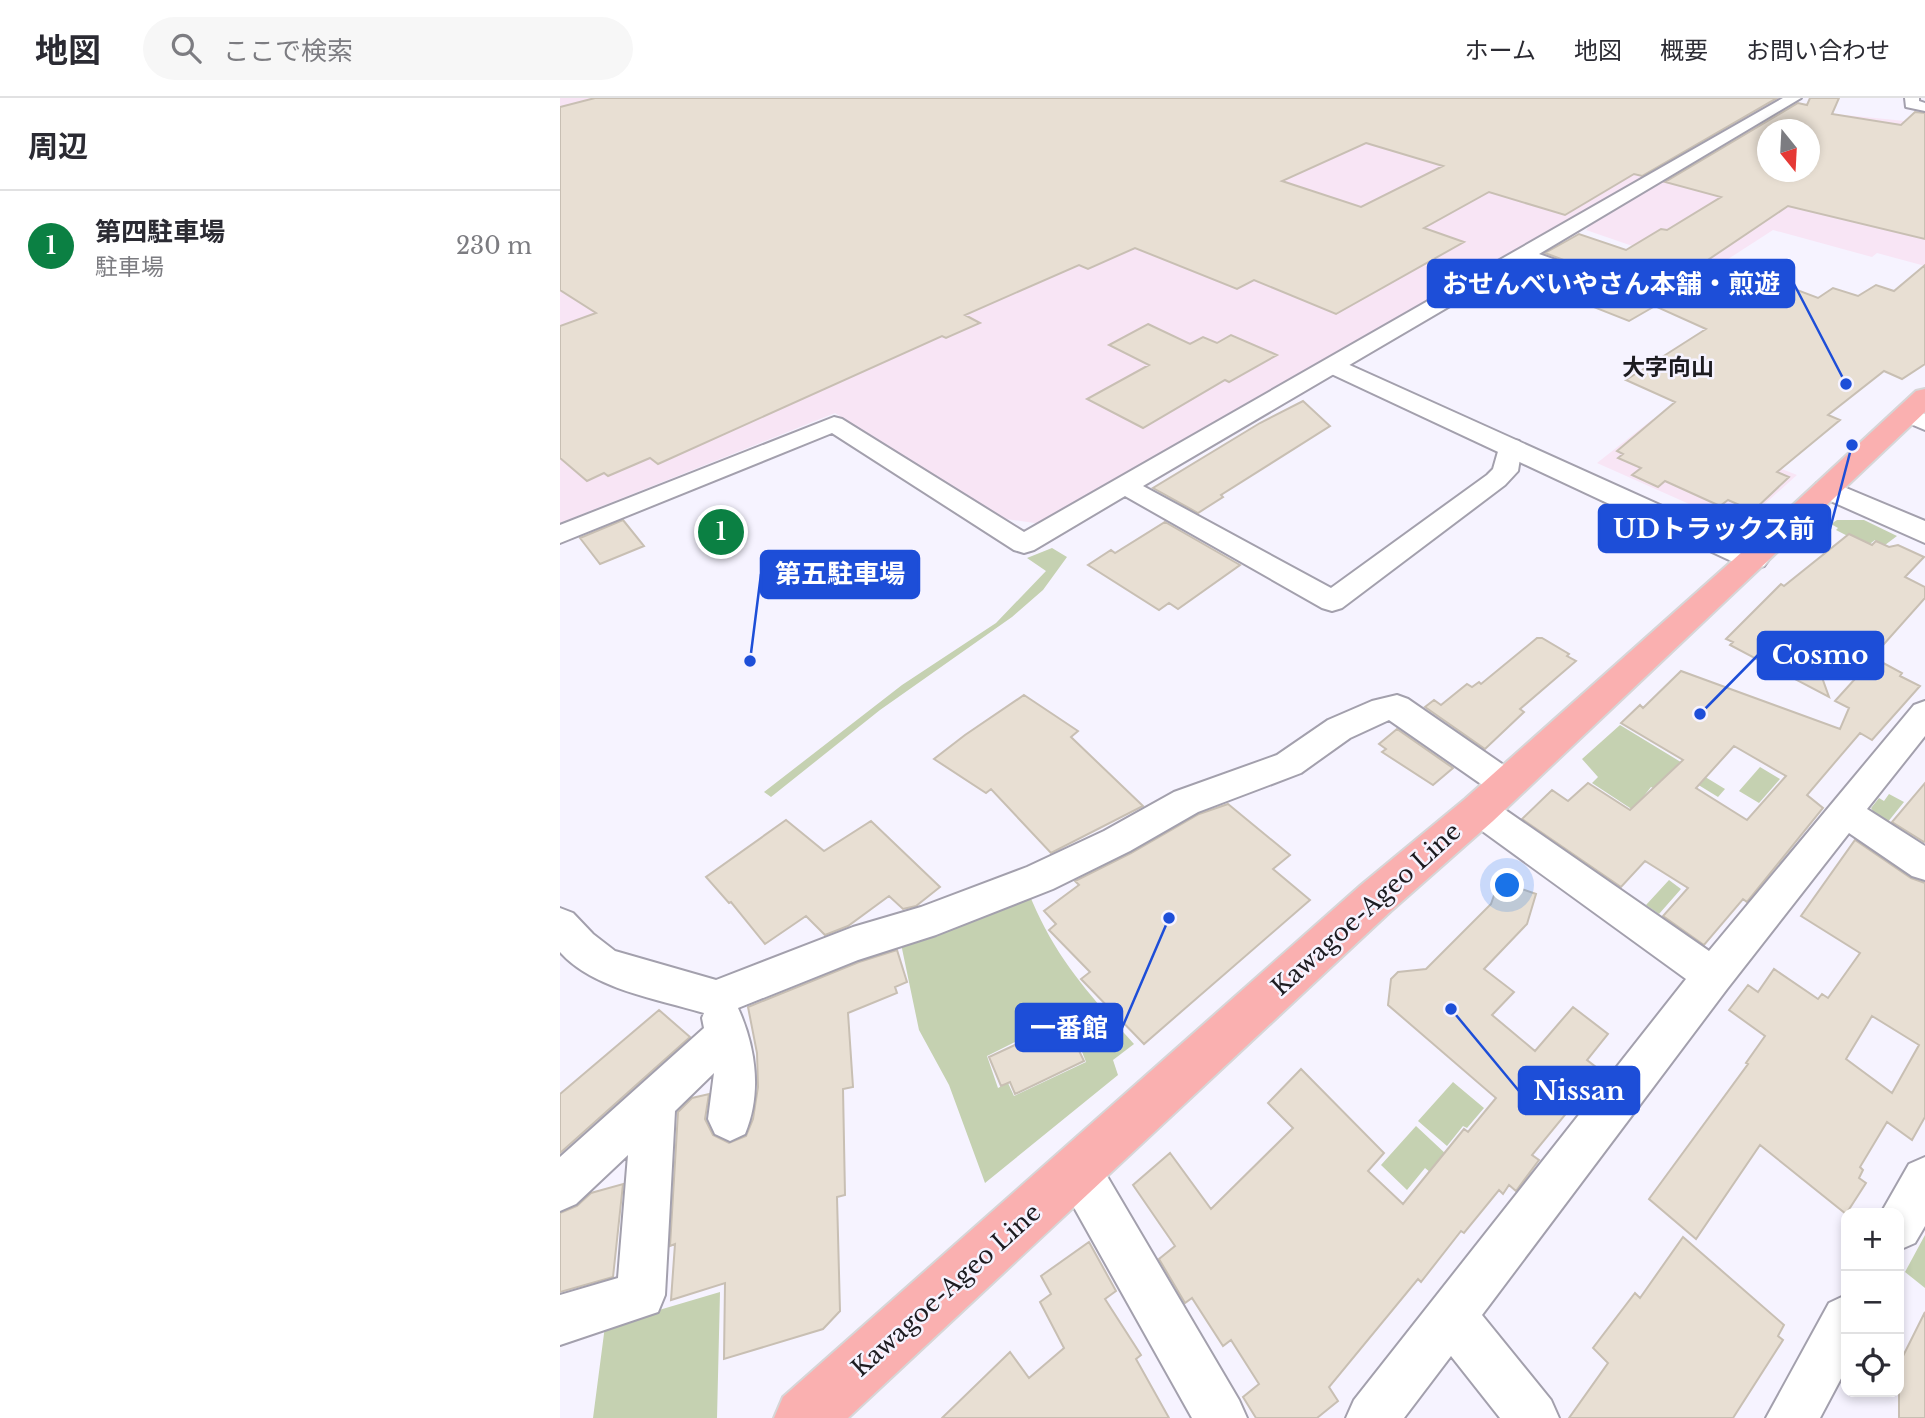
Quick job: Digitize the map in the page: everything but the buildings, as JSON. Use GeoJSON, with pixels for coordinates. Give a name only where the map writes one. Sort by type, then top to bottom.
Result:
{"type":"FeatureCollection","features":[{"type":"Feature","properties":{"kind":"main road","name":"Kawagoe-Ageo Line"},"geometry":{"type":"LineString","coordinates":[[804,1418],[1376,898],[1492,797],[1827,489],[1919,411]]}},
{"type":"Feature","properties":{"kind":"street"},"geometry":{"type":"LineString","coordinates":[[560,535],[834,424],[1024,544],[1794,98]]}},
{"type":"Feature","properties":{"kind":"street"},"geometry":{"type":"LineString","coordinates":[[1912,98],[1911,104],[1925,107]]}},
{"type":"Feature","properties":{"kind":"street"},"geometry":{"type":"LineString","coordinates":[[1524,255],[1588,278]]}},
{"type":"Feature","properties":{"kind":"street"},"geometry":{"type":"LineString","coordinates":[[1334,366],[1753,559]]}},
{"type":"Feature","properties":{"kind":"street"},"geometry":{"type":"LineString","coordinates":[[1125,486],[1332,601],[1496,480],[1505,471],[1510,446]]}},
{"type":"Feature","properties":{"kind":"street"},"geometry":{"type":"LineString","coordinates":[[1827,489],[1925,533]]}},
{"type":"Feature","properties":{"kind":"street"},"geometry":{"type":"LineString","coordinates":[[560,1188],[654,1100],[721,1016],[853,944],[923,923],[1040,878],[1117,841],[1186,802],[1289,764],[1339,729],[1383,709],[1397,707],[1492,797],[1713,976]]}},
{"type":"Feature","properties":{"kind":"street"},"geometry":{"type":"LineString","coordinates":[[1372,1418],[1713,976],[1925,713]]}},
{"type":"Feature","properties":{"kind":"street"},"geometry":{"type":"LineString","coordinates":[[1845,813],[1925,864]]}},
{"type":"Feature","properties":{"kind":"street"},"geometry":{"type":"LineString","coordinates":[[560,925],[579,946],[604,965],[721,1016]]}},
{"type":"Feature","properties":{"kind":"street"},"geometry":{"type":"LineString","coordinates":[[721,1016],[736,1076],[730,1119]]}},
{"type":"Feature","properties":{"kind":"street"},"geometry":{"type":"LineString","coordinates":[[560,1320],[640,1295],[654,1100]]}},
{"type":"Feature","properties":{"kind":"street"},"geometry":{"type":"LineString","coordinates":[[1078,1170],[1222,1418]]}},
{"type":"Feature","properties":{"kind":"street"},"geometry":{"type":"LineString","coordinates":[[1904,1218],[1925,1180]]}},
{"type":"Feature","properties":{"kind":"street"},"geometry":{"type":"LineString","coordinates":[[1451,1316],[1533,1418]]}},
{"type":"Feature","properties":{"kind":"street"},"geometry":{"type":"LineString","coordinates":[[1792,1418],[1841,1330]]}},
{"type":"Feature","properties":{"kind":"shaded area"},"geometry":{"type":"Polygon","coordinates":[[[560,98],[1788,98],[1041,524],[1000,518],[835,413],[560,523],[560,98]]]}},
{"type":"Feature","properties":{"kind":"shaded area"},"geometry":{"type":"Polygon","coordinates":[[[1785,109],[1925,123],[1925,266],[1877,253],[1872,257],[1773,230],[1708,272],[1586,230],[1592,223],[1757,125],[1757,182],[1820,182],[1820,119],[1768,119],[1785,109]]]}},
{"type":"Feature","properties":{"kind":"shaded area"},"geometry":{"type":"Polygon","coordinates":[[[1653,419],[1797,475],[1751,516],[1714,515],[1597,463],[1653,419]]]}},
{"type":"Feature","properties":{"kind":"green space"},"geometry":{"type":"Polygon","coordinates":[[[1837,520],[1864,520],[1897,536],[1885,545],[1875,540],[1867,546],[1836,530],[1838,528],[1831,524],[1837,520]]]}},
{"type":"Feature","properties":{"kind":"green space"},"geometry":{"type":"Polygon","coordinates":[[[1052,548],[1067,557],[1043,590],[1012,617],[880,710],[771,797],[764,792],[902,685],[996,623],[1046,571],[1027,558],[1052,548]]]}},
{"type":"Feature","properties":{"kind":"green space"},"geometry":{"type":"Polygon","coordinates":[[[1620,725],[1725,789],[1718,797],[1679,773],[1655,789],[1651,787],[1633,810],[1592,783],[1598,777],[1582,759],[1620,725]]]}},
{"type":"Feature","properties":{"kind":"green space"},"geometry":{"type":"Polygon","coordinates":[[[1760,767],[1780,779],[1759,803],[1739,791],[1760,767]]]}},
{"type":"Feature","properties":{"kind":"green space"},"geometry":{"type":"Polygon","coordinates":[[[1889,794],[1904,802],[1887,823],[1877,817],[1871,808],[1879,798],[1884,801],[1889,794]]]}},
{"type":"Feature","properties":{"kind":"green space"},"geometry":{"type":"Polygon","coordinates":[[[1669,880],[1681,889],[1659,914],[1646,905],[1669,880]]]}},
{"type":"Feature","properties":{"kind":"green space"},"geometry":{"type":"Polygon","coordinates":[[[1028,891],[1061,955],[1087,991],[1134,1044],[1113,1060],[1118,1075],[985,1183],[949,1085],[919,1030],[900,939],[1028,891]],[[1053,1023],[987,1056],[998,1088],[1008,1083],[1014,1096],[1086,1062],[1073,1029],[1065,1033],[1061,1024],[1055,1026],[1053,1023]]]}},
{"type":"Feature","properties":{"kind":"green space"},"geometry":{"type":"Polygon","coordinates":[[[1453,1082],[1484,1108],[1467,1128],[1463,1126],[1447,1146],[1418,1121],[1453,1082]]]}},
{"type":"Feature","properties":{"kind":"green space"},"geometry":{"type":"Polygon","coordinates":[[[1416,1126],[1447,1155],[1431,1173],[1425,1168],[1407,1190],[1381,1165],[1416,1126]]]}},
{"type":"Feature","properties":{"kind":"green space"},"geometry":{"type":"Polygon","coordinates":[[[1925,1235],[1925,1288],[1905,1272],[1925,1235]]]}},
{"type":"Feature","properties":{"kind":"green space"},"geometry":{"type":"Polygon","coordinates":[[[720,1292],[717,1418],[593,1418],[605,1326],[720,1292]]]}},
{"type":"Feature","properties":{"kind":"place","name":"おせんべいやさん本舗・煎遊"},"geometry":{"type":"Point","coordinates":[1846,384]}},
{"type":"Feature","properties":{"kind":"place","name":"UDトラックス前"},"geometry":{"type":"Point","coordinates":[1852,445]}},
{"type":"Feature","properties":{"kind":"place","name":"第四駐車場"},"geometry":{"type":"Point","coordinates":[721,532]}},
{"type":"Feature","properties":{"kind":"place","name":"第五駐車場"},"geometry":{"type":"Point","coordinates":[750,661]}},
{"type":"Feature","properties":{"kind":"place","name":"Cosmo"},"geometry":{"type":"Point","coordinates":[1700,714]}},
{"type":"Feature","properties":{"kind":"place","name":"一番館"},"geometry":{"type":"Point","coordinates":[1169,918]}},
{"type":"Feature","properties":{"kind":"place","name":"Nissan"},"geometry":{"type":"Point","coordinates":[1451,1009]}},
{"type":"Feature","properties":{"kind":"district","name":"大字向山"},"geometry":{"type":"Point","coordinates":[1668,367]}}]}
